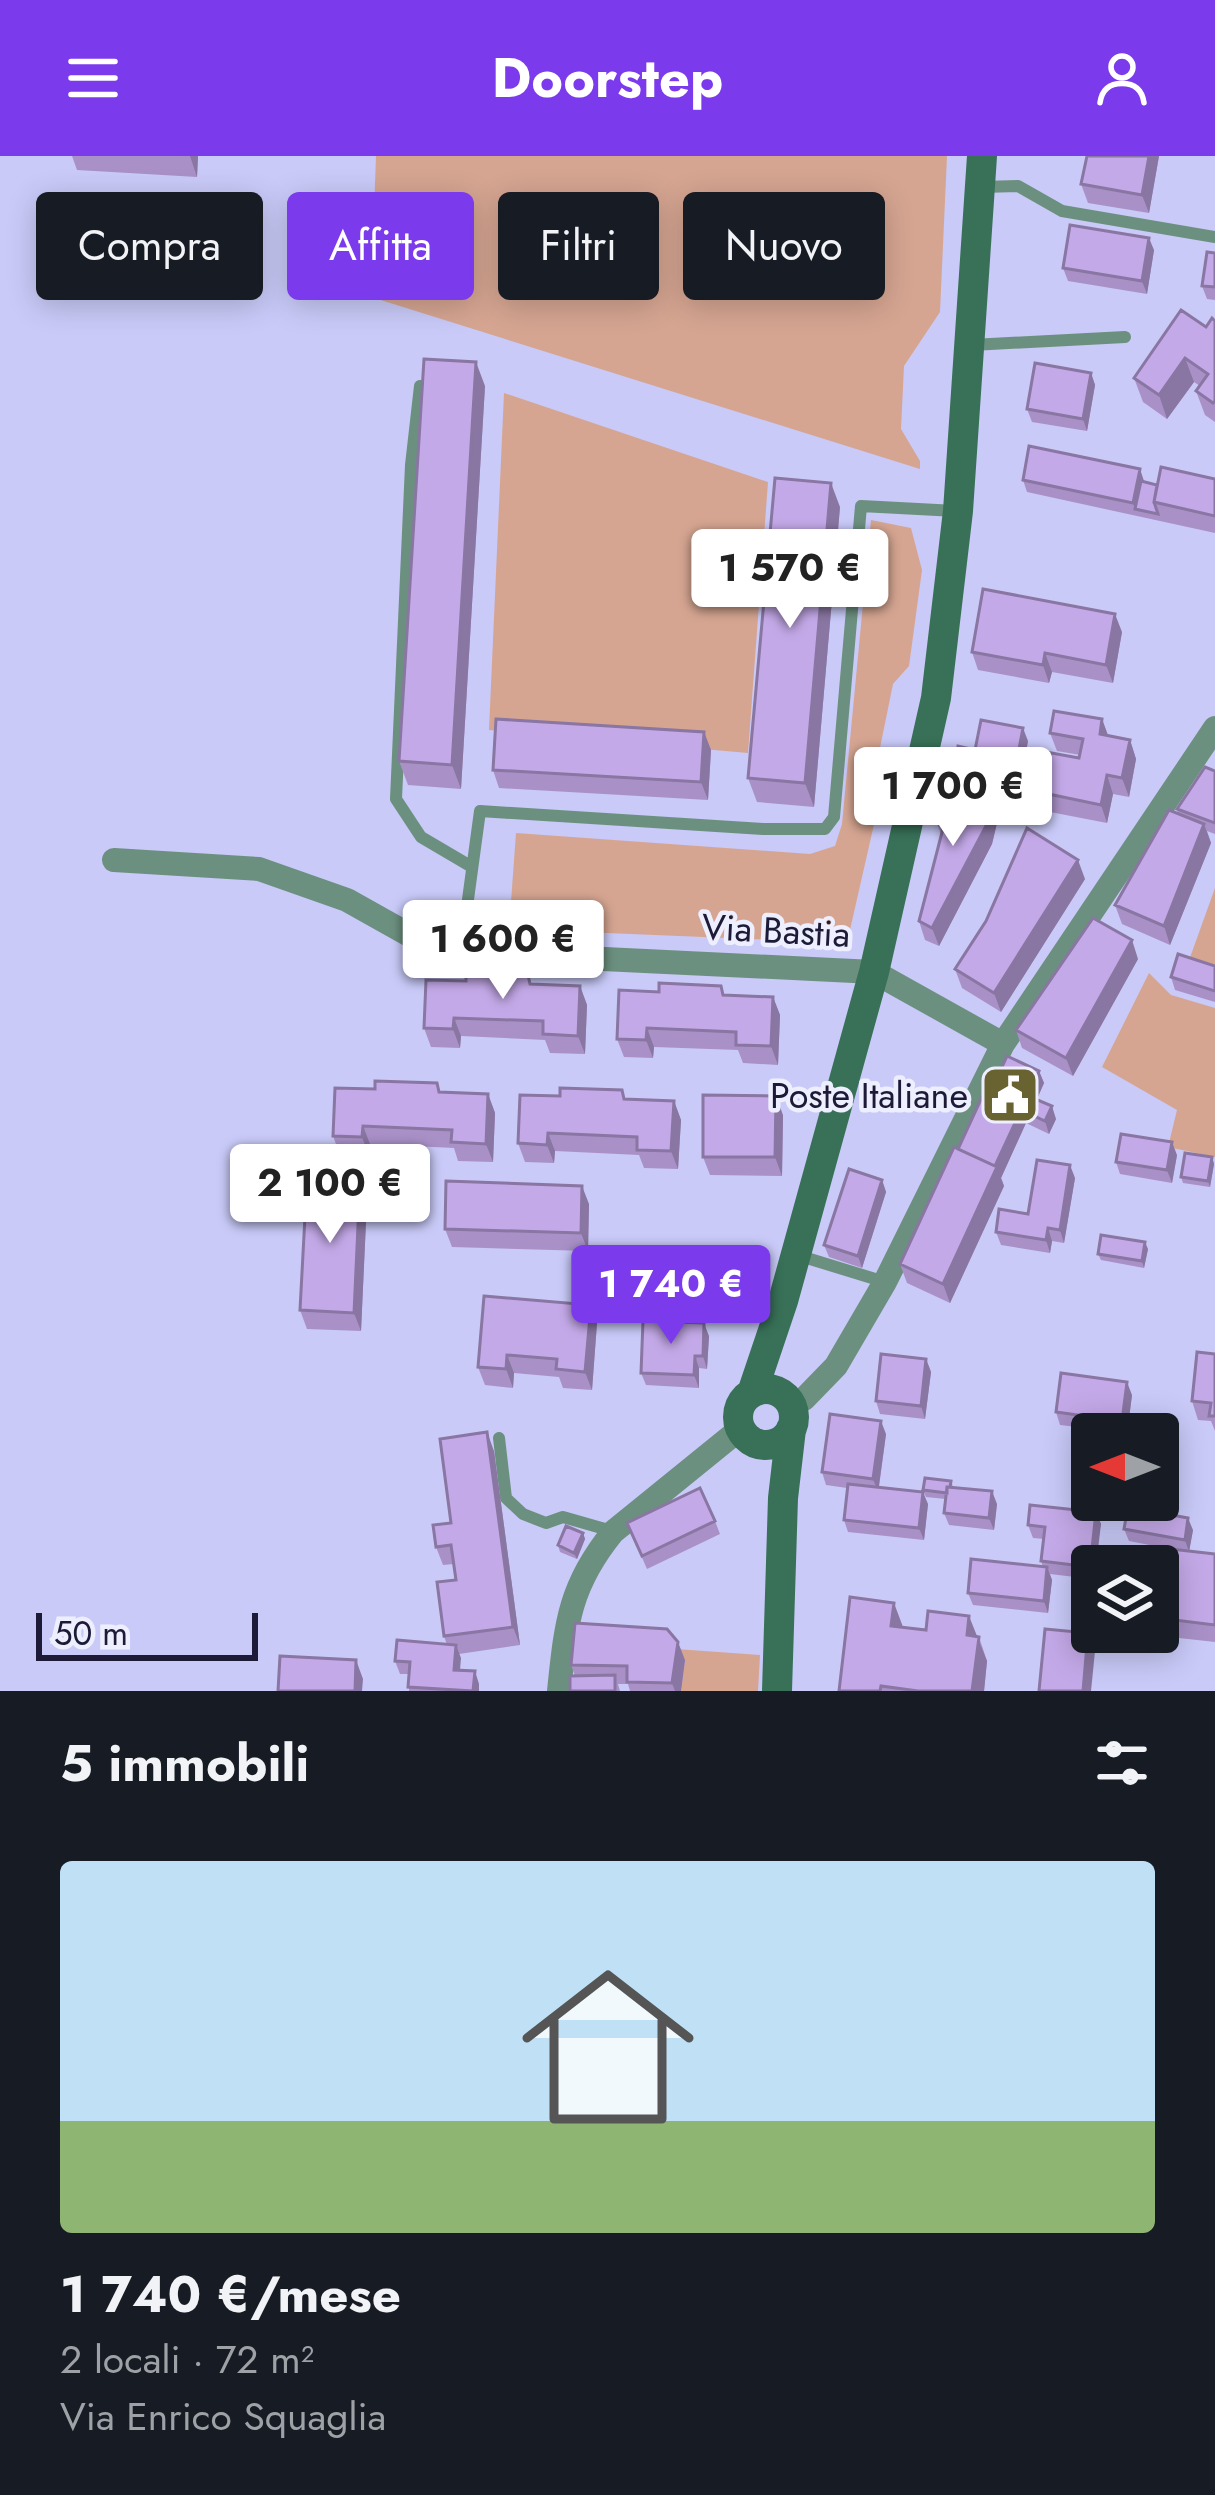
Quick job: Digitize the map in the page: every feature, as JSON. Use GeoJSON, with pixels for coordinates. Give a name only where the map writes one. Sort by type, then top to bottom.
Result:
{"type":"FeatureCollection","features":[{"type":"Feature","properties":{"kind":"street"},"geometry":{"type":"LineString","coordinates":[[777,1691],[782,1498],[773,1335],[874,972],[936,698],[958,511],[981,171]]}},
{"type":"Feature","properties":{"kind":"street"},"geometry":{"type":"LineString","coordinates":[[782,1498],[772,1469],[748,1437],[741,1405],[804,1399],[836,1366],[885,1282],[1003,1044],[1215,728]]}},
{"type":"Feature","properties":{"kind":"street","name":"Via Bastia"},"geometry":{"type":"LineString","coordinates":[[114,860],[259,869],[347,900],[438,951],[874,972],[1003,1044]]}},
{"type":"Feature","properties":{"kind":"street"},"geometry":{"type":"LineString","coordinates":[[559,1691],[564,1641],[580,1575],[613,1532],[697,1466],[748,1437],[780,1441],[777,1404]]}},
{"type":"Feature","properties":{"kind":"lane"},"geometry":{"type":"LineString","coordinates":[[981,171],[1062,211],[1215,237]]}},
{"type":"Feature","properties":{"kind":"lane"},"geometry":{"type":"LineString","coordinates":[[970,345],[1125,338]]}},
{"type":"Feature","properties":{"kind":"lane"},"geometry":{"type":"LineString","coordinates":[[420,386],[406,553],[396,799],[421,837],[472,867]]}},
{"type":"Feature","properties":{"kind":"lane"},"geometry":{"type":"LineString","coordinates":[[460,952],[480,811],[825,829],[834,817],[861,506],[958,511]]}},
{"type":"Feature","properties":{"kind":"lane"},"geometry":{"type":"LineString","coordinates":[[796,1255],[885,1282]]}},
{"type":"Feature","properties":{"kind":"lane"},"geometry":{"type":"LineString","coordinates":[[499,1438],[506,1498],[523,1514],[546,1523],[563,1517],[613,1532]]}},
{"type":"Feature","properties":{"kind":"shaded area"},"geometry":{"type":"Polygon","coordinates":[[[376,156],[947,156],[940,312],[904,366],[901,429],[920,469],[381,300],[474,300],[474,192],[375,192],[376,156]]]}},
{"type":"Feature","properties":{"kind":"shaded area"},"geometry":{"type":"Polygon","coordinates":[[[504,393],[768,482],[748,753],[489,730],[504,393]]]}},
{"type":"Feature","properties":{"kind":"shaded area"},"geometry":{"type":"Polygon","coordinates":[[[871,520],[911,528],[922,570],[909,666],[893,684],[870,797],[875,820],[847,943],[509,929],[516,833],[810,854],[835,846],[842,824],[871,520]]]}},
{"type":"Feature","properties":{"kind":"shaded area"},"geometry":{"type":"Polygon","coordinates":[[[1215,888],[1215,971],[1188,963],[1215,888]]]}},
{"type":"Feature","properties":{"kind":"shaded area"},"geometry":{"type":"Polygon","coordinates":[[[1149,973],[1171,995],[1215,1008],[1215,1157],[1168,1147],[1177,1110],[1102,1067],[1149,973]]]}},
{"type":"Feature","properties":{"kind":"shaded area"},"geometry":{"type":"Polygon","coordinates":[[[676,1649],[760,1655],[758,1691],[681,1691],[685,1660],[676,1649]]]}},
{"type":"Feature","properties":{"kind":"building"},"geometry":{"type":"Polygon","coordinates":[[[1087,156],[1149,156],[1142,195],[1081,184],[1087,156]]]}},
{"type":"Feature","properties":{"kind":"building"},"geometry":{"type":"Polygon","coordinates":[[[1070,225],[1149,238],[1142,281],[1063,268],[1070,225]]]}},
{"type":"Feature","properties":{"kind":"building"},"geometry":{"type":"Polygon","coordinates":[[[1207,252],[1215,253],[1215,287],[1202,286],[1207,252]]]}},
{"type":"Feature","properties":{"kind":"building"},"geometry":{"type":"Polygon","coordinates":[[[1181,310],[1206,327],[1212,318],[1215,321],[1213,403],[1196,391],[1208,374],[1185,358],[1159,395],[1134,378],[1181,310]]]}},
{"type":"Feature","properties":{"kind":"building"},"geometry":{"type":"Polygon","coordinates":[[[424,359],[476,362],[452,765],[399,761],[424,359]]]}},
{"type":"Feature","properties":{"kind":"building"},"geometry":{"type":"Polygon","coordinates":[[[1035,363],[1091,373],[1083,419],[1027,409],[1035,363]]]}},
{"type":"Feature","properties":{"kind":"building"},"geometry":{"type":"Polygon","coordinates":[[[1029,446],[1140,469],[1133,503],[1023,480],[1029,446]]]}},
{"type":"Feature","properties":{"kind":"building"},"geometry":{"type":"Polygon","coordinates":[[[1161,467],[1215,479],[1215,516],[1154,502],[1161,467]]]}},
{"type":"Feature","properties":{"kind":"building"},"geometry":{"type":"Polygon","coordinates":[[[775,478],[831,483],[805,783],[748,778],[775,478]]]}},
{"type":"Feature","properties":{"kind":"building"},"geometry":{"type":"Polygon","coordinates":[[[1141,481],[1157,485],[1158,514],[1135,509],[1141,481]]]}},
{"type":"Feature","properties":{"kind":"building"},"geometry":{"type":"Polygon","coordinates":[[[983,589],[1115,614],[1106,665],[1045,653],[1043,665],[972,652],[983,589]]]}},
{"type":"Feature","properties":{"kind":"building"},"geometry":{"type":"Polygon","coordinates":[[[1054,711],[1102,719],[1100,734],[1130,740],[1122,778],[1107,775],[1101,805],[1039,792],[1046,752],[1079,758],[1083,739],[1050,733],[1054,711]]]}},
{"type":"Feature","properties":{"kind":"building"},"geometry":{"type":"Polygon","coordinates":[[[496,719],[704,732],[701,782],[493,770],[496,719]]]}},
{"type":"Feature","properties":{"kind":"building"},"geometry":{"type":"Polygon","coordinates":[[[981,720],[1023,728],[1010,796],[951,784],[958,746],[975,750],[981,720]]]}},
{"type":"Feature","properties":{"kind":"building"},"geometry":{"type":"Polygon","coordinates":[[[1205,767],[1215,771],[1215,823],[1177,809],[1205,767]]]}},
{"type":"Feature","properties":{"kind":"building"},"geometry":{"type":"Polygon","coordinates":[[[938,793],[990,804],[986,826],[932,928],[919,921],[946,817],[933,815],[938,793]]]}},
{"type":"Feature","properties":{"kind":"building"},"geometry":{"type":"Polygon","coordinates":[[[1169,810],[1204,824],[1164,926],[1115,905],[1169,810]]]}},
{"type":"Feature","properties":{"kind":"building"},"geometry":{"type":"Polygon","coordinates":[[[1027,828],[1078,860],[994,993],[955,969],[986,921],[1027,828]]]}},
{"type":"Feature","properties":{"kind":"building"},"geometry":{"type":"Polygon","coordinates":[[[1093,918],[1132,940],[1066,1058],[1016,1030],[1093,918]]]}},
{"type":"Feature","properties":{"kind":"building"},"geometry":{"type":"Polygon","coordinates":[[[1178,954],[1215,966],[1215,991],[1171,977],[1178,954]]]}},
{"type":"Feature","properties":{"kind":"building"},"geometry":{"type":"Polygon","coordinates":[[[466,973],[528,975],[530,984],[580,986],[578,1036],[543,1034],[543,1021],[454,1018],[453,1029],[424,1028],[426,980],[466,981],[466,973]]]}},
{"type":"Feature","properties":{"kind":"building"},"geometry":{"type":"Polygon","coordinates":[[[659,983],[721,986],[723,995],[773,997],[771,1046],[736,1045],[736,1032],[647,1028],[646,1040],[617,1039],[619,990],[659,992],[659,983]]]}},
{"type":"Feature","properties":{"kind":"building"},"geometry":{"type":"Polygon","coordinates":[[[1007,1056],[1039,1071],[1028,1096],[1052,1106],[1045,1121],[1021,1110],[995,1166],[958,1149],[1007,1056]]]}},
{"type":"Feature","properties":{"kind":"building"},"geometry":{"type":"Polygon","coordinates":[[[375,1081],[437,1083],[439,1092],[488,1094],[486,1144],[451,1142],[452,1130],[363,1126],[362,1137],[333,1136],[335,1088],[375,1089],[375,1081]]]}},
{"type":"Feature","properties":{"kind":"building"},"geometry":{"type":"Polygon","coordinates":[[[560,1088],[622,1090],[624,1099],[674,1101],[671,1151],[637,1150],[637,1137],[548,1133],[547,1145],[518,1143],[520,1095],[560,1096],[560,1088]]]}},
{"type":"Feature","properties":{"kind":"building"},"geometry":{"type":"Polygon","coordinates":[[[703,1095],[776,1096],[775,1157],[703,1157],[703,1095]]]}},
{"type":"Feature","properties":{"kind":"building"},"geometry":{"type":"Polygon","coordinates":[[[1121,1134],[1172,1142],[1167,1170],[1116,1162],[1121,1134]]]}},
{"type":"Feature","properties":{"kind":"building"},"geometry":{"type":"Polygon","coordinates":[[[954,1147],[997,1167],[943,1284],[900,1264],[954,1147]]]}},
{"type":"Feature","properties":{"kind":"building"},"geometry":{"type":"Polygon","coordinates":[[[1185,1153],[1212,1157],[1208,1181],[1181,1177],[1185,1153]]]}},
{"type":"Feature","properties":{"kind":"building"},"geometry":{"type":"Polygon","coordinates":[[[1037,1160],[1070,1165],[1060,1230],[1048,1228],[1046,1240],[996,1232],[999,1209],[1028,1214],[1037,1160]]]}},
{"type":"Feature","properties":{"kind":"building"},"geometry":{"type":"Polygon","coordinates":[[[849,1169],[882,1180],[858,1256],[824,1245],[849,1169]]]}},
{"type":"Feature","properties":{"kind":"building"},"geometry":{"type":"Polygon","coordinates":[[[307,1179],[360,1182],[354,1313],[300,1310],[307,1179]]]}},
{"type":"Feature","properties":{"kind":"building"},"geometry":{"type":"Polygon","coordinates":[[[446,1181],[582,1186],[581,1233],[445,1229],[446,1181]]]}},
{"type":"Feature","properties":{"kind":"building"},"geometry":{"type":"Polygon","coordinates":[[[1101,1235],[1145,1242],[1142,1261],[1098,1254],[1101,1235]]]}},
{"type":"Feature","properties":{"kind":"building"},"geometry":{"type":"Polygon","coordinates":[[[484,1296],[591,1305],[585,1372],[556,1369],[557,1359],[507,1355],[506,1369],[478,1367],[484,1296]]]}},
{"type":"Feature","properties":{"kind":"building"},"geometry":{"type":"Polygon","coordinates":[[[643,1321],[704,1323],[703,1356],[695,1356],[694,1375],[641,1373],[643,1321]]]}},
{"type":"Feature","properties":{"kind":"building"},"geometry":{"type":"Polygon","coordinates":[[[1197,1352],[1215,1354],[1215,1416],[1209,1416],[1211,1403],[1192,1401],[1197,1352]]]}},
{"type":"Feature","properties":{"kind":"building"},"geometry":{"type":"Polygon","coordinates":[[[881,1354],[926,1359],[921,1406],[876,1401],[881,1354]]]}},
{"type":"Feature","properties":{"kind":"building"},"geometry":{"type":"Polygon","coordinates":[[[1061,1373],[1127,1382],[1123,1413],[1056,1412],[1061,1373]]]}},
{"type":"Feature","properties":{"kind":"building"},"geometry":{"type":"Polygon","coordinates":[[[830,1414],[881,1421],[873,1479],[822,1472],[830,1414]]]}},
{"type":"Feature","properties":{"kind":"building"},"geometry":{"type":"Polygon","coordinates":[[[487,1432],[513,1627],[444,1636],[437,1582],[456,1580],[451,1545],[436,1547],[433,1525],[451,1523],[440,1439],[487,1432]]]}},
{"type":"Feature","properties":{"kind":"building"},"geometry":{"type":"Polygon","coordinates":[[[925,1478],[951,1481],[947,1493],[923,1490],[925,1478]]]}},
{"type":"Feature","properties":{"kind":"building"},"geometry":{"type":"Polygon","coordinates":[[[848,1484],[923,1492],[919,1528],[844,1520],[848,1484]]]}},
{"type":"Feature","properties":{"kind":"building"},"geometry":{"type":"Polygon","coordinates":[[[947,1487],[992,1491],[989,1518],[944,1513],[947,1487]]]}},
{"type":"Feature","properties":{"kind":"building"},"geometry":{"type":"Polygon","coordinates":[[[700,1488],[715,1521],[642,1556],[627,1523],[700,1488]]]}},
{"type":"Feature","properties":{"kind":"building"},"geometry":{"type":"Polygon","coordinates":[[[1030,1505],[1071,1509],[1071,1521],[1095,1521],[1092,1545],[1071,1545],[1071,1565],[1041,1561],[1045,1527],[1028,1525],[1030,1505]]]}},
{"type":"Feature","properties":{"kind":"building"},"geometry":{"type":"Polygon","coordinates":[[[1188,1518],[1185,1540],[1124,1529],[1125,1521],[1188,1518]]]}},
{"type":"Feature","properties":{"kind":"building"},"geometry":{"type":"Polygon","coordinates":[[[566,1526],[583,1533],[574,1553],[558,1545],[566,1526]]]}},
{"type":"Feature","properties":{"kind":"building"},"geometry":{"type":"Polygon","coordinates":[[[1179,1550],[1215,1554],[1215,1625],[1179,1621],[1179,1550]]]}},
{"type":"Feature","properties":{"kind":"building"},"geometry":{"type":"Polygon","coordinates":[[[971,1559],[1047,1567],[1044,1601],[968,1593],[971,1559]]]}},
{"type":"Feature","properties":{"kind":"building"},"geometry":{"type":"Polygon","coordinates":[[[850,1597],[894,1603],[891,1626],[926,1630],[928,1611],[969,1616],[967,1635],[979,1637],[972,1691],[881,1686],[880,1691],[839,1691],[850,1597]]]}},
{"type":"Feature","properties":{"kind":"building"},"geometry":{"type":"Polygon","coordinates":[[[575,1623],[667,1629],[678,1642],[672,1683],[627,1682],[627,1666],[571,1665],[575,1623]]]}},
{"type":"Feature","properties":{"kind":"building"},"geometry":{"type":"Polygon","coordinates":[[[1045,1629],[1071,1631],[1071,1653],[1086,1653],[1083,1691],[1039,1691],[1045,1629]]]}},
{"type":"Feature","properties":{"kind":"building"},"geometry":{"type":"Polygon","coordinates":[[[397,1640],[456,1645],[454,1670],[475,1671],[473,1691],[408,1687],[410,1662],[395,1661],[397,1640]]]}},
{"type":"Feature","properties":{"kind":"building"},"geometry":{"type":"Polygon","coordinates":[[[280,1656],[356,1660],[355,1691],[278,1691],[280,1656]]]}},
{"type":"Feature","properties":{"kind":"building"},"geometry":{"type":"Polygon","coordinates":[[[615,1675],[615,1691],[570,1691],[570,1676],[615,1675]]]}},
{"type":"Feature","properties":{"kind":"place","name":"Poste Italiane"},"geometry":{"type":"Point","coordinates":[1010,1095]}}]}
